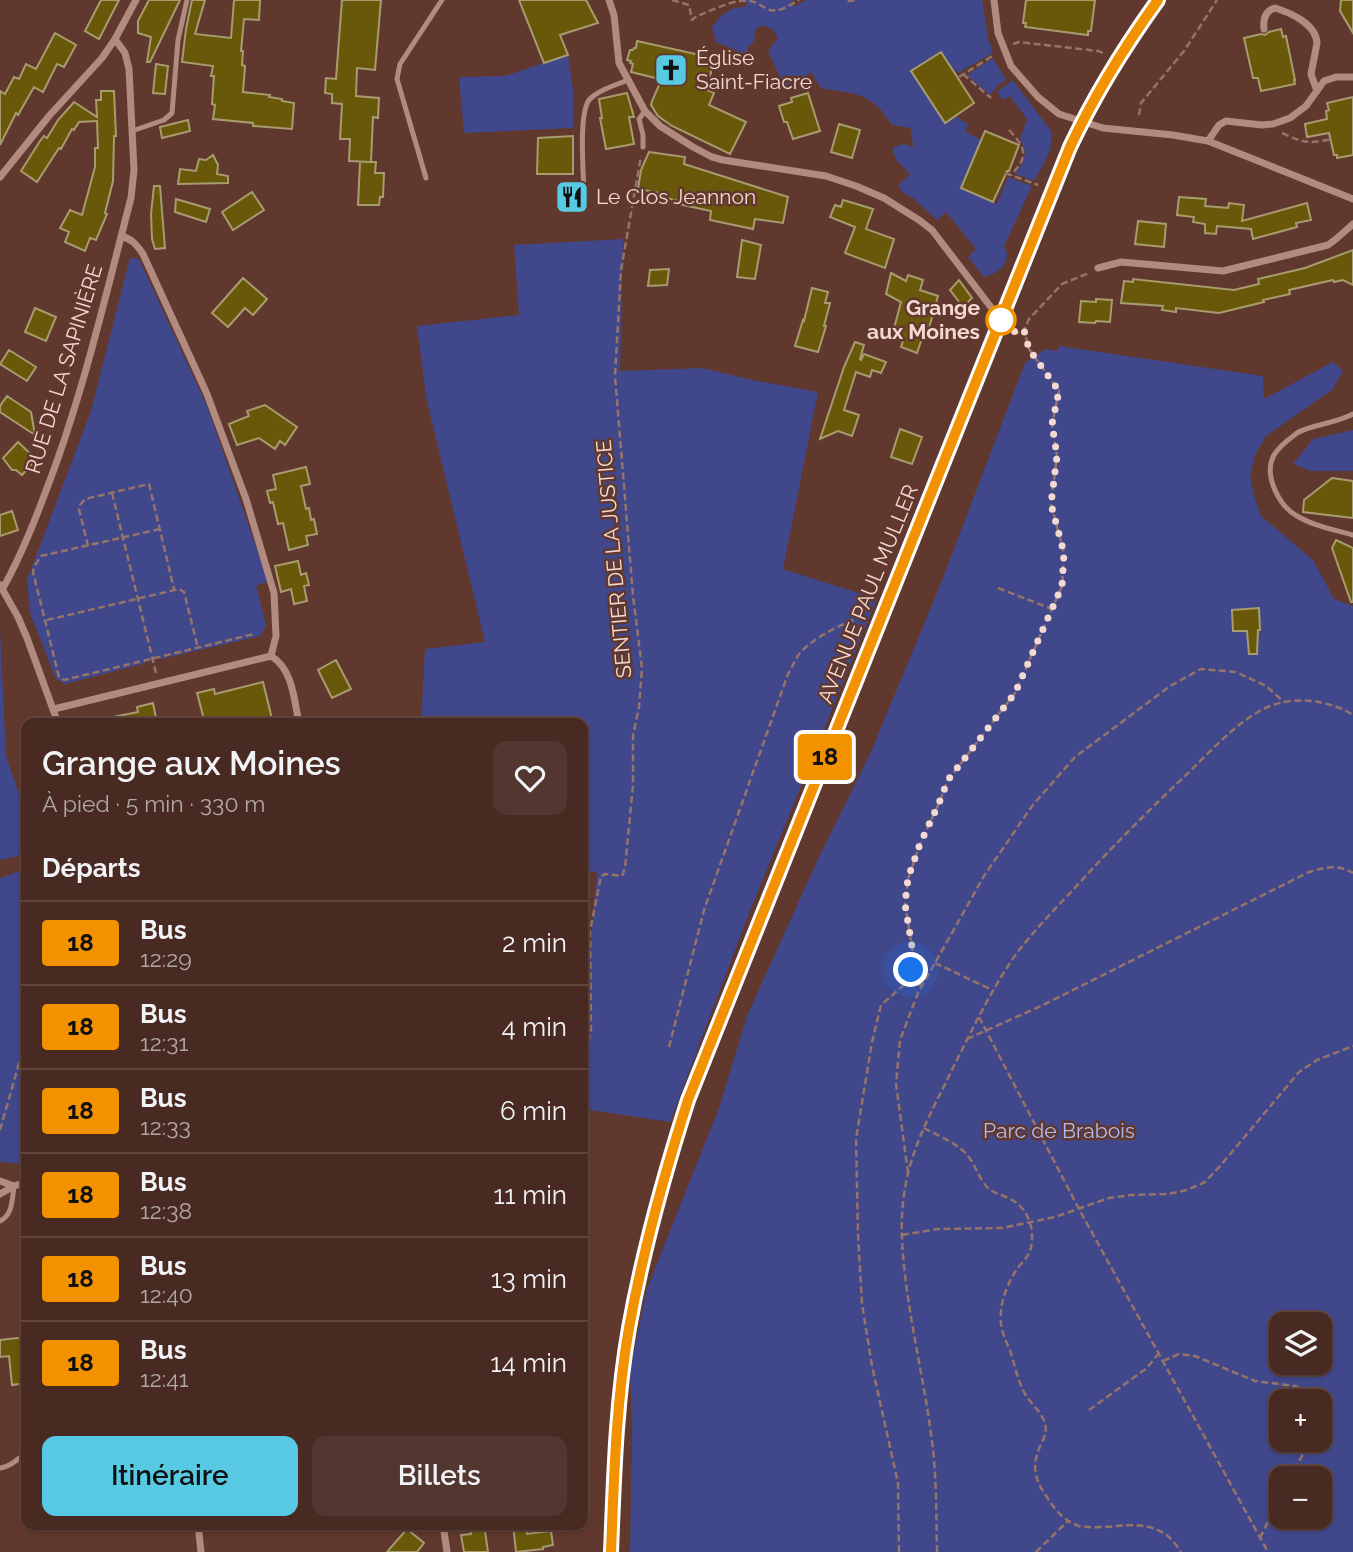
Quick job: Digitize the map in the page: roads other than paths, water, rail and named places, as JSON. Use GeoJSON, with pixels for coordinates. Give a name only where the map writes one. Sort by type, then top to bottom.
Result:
{"type":"FeatureCollection","features":[{"type":"Feature","properties":{"kind":"main road","name":"AVENUE PAUL MULLER"},"geometry":{"type":"LineString","coordinates":[[611,1552],[615,1453],[629,1330],[643,1255],[666,1167],[688,1100],[883,612],[1006,325],[1052,190],[1082,122],[1134,33],[1158,0]]}},
{"type":"Feature","properties":{"kind":"street"},"geometry":{"type":"LineString","coordinates":[[0,177],[49,116],[102,58],[115,40],[136,0]]}},
{"type":"Feature","properties":{"kind":"street"},"geometry":{"type":"LineString","coordinates":[[610,0],[619,63],[645,111],[660,126],[712,157],[826,176],[884,198],[932,230],[1006,325]]}},
{"type":"Feature","properties":{"kind":"street"},"geometry":{"type":"LineString","coordinates":[[994,0],[998,33],[1012,66],[1038,97],[1059,114],[1103,128],[1208,141],[1353,199]]}},
{"type":"Feature","properties":{"kind":"street"},"geometry":{"type":"LineString","coordinates":[[1264,29],[1264,17],[1275,8],[1314,30],[1317,43],[1311,74],[1317,91]]}},
{"type":"Feature","properties":{"kind":"street","name":"RUE DE LA SAPINIÈRE"},"geometry":{"type":"LineString","coordinates":[[1,586],[20,558],[65,439],[88,367],[131,198],[132,131],[128,59],[115,40]]}},
{"type":"Feature","properties":{"kind":"street"},"geometry":{"type":"LineString","coordinates":[[1208,141],[1219,125],[1226,121],[1262,125],[1290,118],[1301,111],[1324,81],[1332,77],[1353,77]]}},
{"type":"Feature","properties":{"kind":"street"},"geometry":{"type":"LineString","coordinates":[[1098,268],[1121,262],[1223,271],[1328,244],[1353,224]]}},
{"type":"Feature","properties":{"kind":"street"},"geometry":{"type":"LineString","coordinates":[[121,236],[129,238],[142,254],[207,394],[246,499],[274,593],[276,636],[271,656]]}},
{"type":"Feature","properties":{"kind":"street"},"geometry":{"type":"LineString","coordinates":[[1,586],[27,638],[57,718]]}},
{"type":"Feature","properties":{"kind":"street"},"geometry":{"type":"LineString","coordinates":[[54,709],[271,656],[279,661],[286,673],[298,718]]}},
{"type":"Feature","properties":{"kind":"street"},"geometry":{"type":"LineString","coordinates":[[0,1181],[14,1185]]}},
{"type":"Feature","properties":{"kind":"street"},"geometry":{"type":"LineString","coordinates":[[0,1194],[21,1183]]}},
{"type":"Feature","properties":{"kind":"street"},"geometry":{"type":"LineString","coordinates":[[199,1530],[201,1552]]}},
{"type":"Feature","properties":{"kind":"street"},"geometry":{"type":"LineString","coordinates":[[444,1530],[447,1552]]}},
{"type":"Feature","properties":{"kind":"lane"},"geometry":{"type":"LineString","coordinates":[[132,131],[164,120],[172,113],[178,40],[187,0]]}},
{"type":"Feature","properties":{"kind":"lane"},"geometry":{"type":"LineString","coordinates":[[426,178],[397,79],[400,64],[442,0]]}},
{"type":"Feature","properties":{"kind":"lane"},"geometry":{"type":"LineString","coordinates":[[584,198],[583,114],[596,94],[628,80]]}},
{"type":"Feature","properties":{"kind":"lane"},"geometry":{"type":"LineString","coordinates":[[643,147],[639,119],[645,111]]}},
{"type":"Feature","properties":{"kind":"lane"},"geometry":{"type":"LineString","coordinates":[[1353,414],[1342,420],[1301,431],[1285,442],[1273,456],[1271,469],[1278,498],[1294,515],[1353,536]]}},
{"type":"Feature","properties":{"kind":"lane"},"geometry":{"type":"LineString","coordinates":[[0,1222],[10,1213],[14,1185]]}},
{"type":"Feature","properties":{"kind":"lane"},"geometry":{"type":"LineString","coordinates":[[0,1468],[21,1457]]}},
{"type":"Feature","properties":{"kind":"place","name":"Église Saint-Fiacre"},"geometry":{"type":"Point","coordinates":[671,70]}},
{"type":"Feature","properties":{"kind":"place","name":"Le Clos Jeannon"},"geometry":{"type":"Point","coordinates":[572,197]}},
{"type":"Feature","properties":{"kind":"place","name":"Grange aux Moines"},"geometry":{"type":"Point","coordinates":[1001,320]}},
{"type":"Feature","properties":{"kind":"park label","name":"Parc de Brabois"},"geometry":{"type":"Point","coordinates":[1059,1131]}}]}
